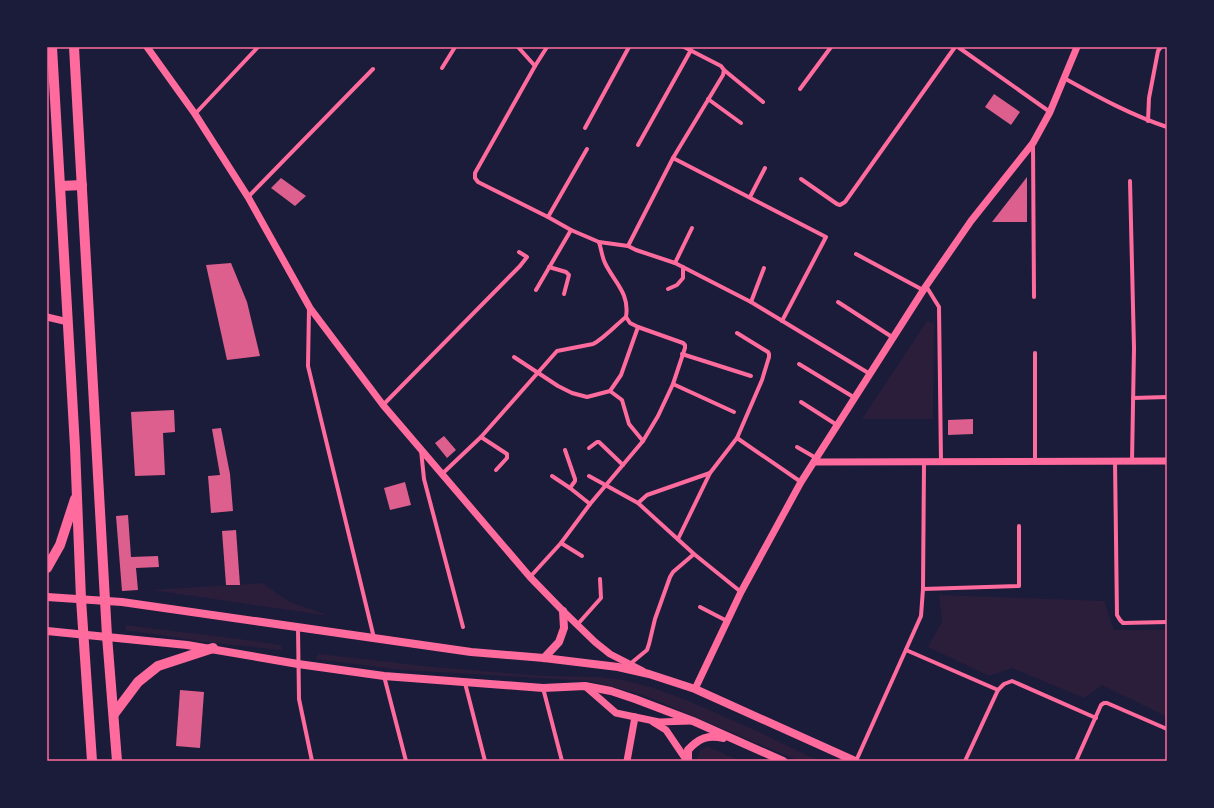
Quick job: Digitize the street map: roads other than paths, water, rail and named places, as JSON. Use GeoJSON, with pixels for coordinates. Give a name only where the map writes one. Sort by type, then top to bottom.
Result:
{"type":"FeatureCollection","features":[{"type":"Feature","properties":{"kind":"main road"},"geometry":{"type":"LineString","coordinates":[[52,47],[61,186],[77,491],[81,599],[92,761]]}},
{"type":"Feature","properties":{"kind":"main road"},"geometry":{"type":"LineString","coordinates":[[74,47],[105,600],[114,714],[116,761]]}},
{"type":"Feature","properties":{"kind":"main road"},"geometry":{"type":"LineString","coordinates":[[61,186],[82,185]]}},
{"type":"Feature","properties":{"kind":"main road"},"geometry":{"type":"LineString","coordinates":[[47,568],[60,544],[77,491]]}},
{"type":"Feature","properties":{"kind":"main road"},"geometry":{"type":"LineString","coordinates":[[47,597],[105,600],[191,611],[298,628],[471,652],[544,658],[618,667],[649,674],[695,689],[856,761]]}},
{"type":"Feature","properties":{"kind":"main road"},"geometry":{"type":"LineString","coordinates":[[544,658],[559,642],[564,628],[563,612]]}},
{"type":"Feature","properties":{"kind":"main road"},"geometry":{"type":"LineString","coordinates":[[47,631],[108,636],[213,648],[298,664],[384,676],[543,688],[584,686],[611,691],[693,721],[783,761]]}},
{"type":"Feature","properties":{"kind":"main road"},"geometry":{"type":"LineString","coordinates":[[114,714],[138,682],[158,666],[213,648]]}},
{"type":"Feature","properties":{"kind":"main road"},"geometry":{"type":"LineString","coordinates":[[687,761],[688,750],[698,740],[703,738],[711,736],[720,737],[746,744]]}},
{"type":"Feature","properties":{"kind":"street"},"geometry":{"type":"LineString","coordinates":[[147,47],[195,114],[248,197],[310,308],[383,405],[530,577],[563,612],[610,654],[649,674]]}},
{"type":"Feature","properties":{"kind":"street"},"geometry":{"type":"LineString","coordinates":[[195,114],[258,47]]}},
{"type":"Feature","properties":{"kind":"street"},"geometry":{"type":"LineString","coordinates":[[442,68],[455,47]]}},
{"type":"Feature","properties":{"kind":"street"},"geometry":{"type":"LineString","coordinates":[[518,47],[535,66]]}},
{"type":"Feature","properties":{"kind":"street"},"geometry":{"type":"LineString","coordinates":[[547,47],[476,173],[475,178],[478,182],[571,230],[599,242],[628,246],[675,263],[751,302],[870,374]]}},
{"type":"Feature","properties":{"kind":"street"},"geometry":{"type":"LineString","coordinates":[[585,128],[629,47]]}},
{"type":"Feature","properties":{"kind":"street"},"geometry":{"type":"LineString","coordinates":[[684,47],[722,66],[724,70],[763,102]]}},
{"type":"Feature","properties":{"kind":"street"},"geometry":{"type":"LineString","coordinates":[[800,90],[831,47]]}},
{"type":"Feature","properties":{"kind":"street"},"geometry":{"type":"LineString","coordinates":[[801,178],[837,204],[840,205],[845,202],[955,47]]}},
{"type":"Feature","properties":{"kind":"street"},"geometry":{"type":"LineString","coordinates":[[958,47],[1050,112]]}},
{"type":"Feature","properties":{"kind":"street"},"geometry":{"type":"LineString","coordinates":[[695,689],[741,592],[801,482],[892,337],[925,288],[971,221],[1033,143],[1050,112],[1077,47]]}},
{"type":"Feature","properties":{"kind":"street"},"geometry":{"type":"LineString","coordinates":[[1148,121],[1150,98],[1158,51],[1161,47]]}},
{"type":"Feature","properties":{"kind":"street"},"geometry":{"type":"LineString","coordinates":[[638,145],[691,50]]}},
{"type":"Feature","properties":{"kind":"street"},"geometry":{"type":"LineString","coordinates":[[248,197],[373,69]]}},
{"type":"Feature","properties":{"kind":"street"},"geometry":{"type":"LineString","coordinates":[[628,246],[673,158],[723,75],[724,70]]}},
{"type":"Feature","properties":{"kind":"street"},"geometry":{"type":"LineString","coordinates":[[1064,78],[1105,102],[1148,121],[1167,127]]}},
{"type":"Feature","properties":{"kind":"street"},"geometry":{"type":"LineString","coordinates":[[708,99],[741,122]]}},
{"type":"Feature","properties":{"kind":"street"},"geometry":{"type":"LineString","coordinates":[[1033,143],[1034,297]]}},
{"type":"Feature","properties":{"kind":"street"},"geometry":{"type":"LineString","coordinates":[[548,217],[587,149]]}},
{"type":"Feature","properties":{"kind":"street"},"geometry":{"type":"LineString","coordinates":[[673,158],[826,237],[782,320]]}},
{"type":"Feature","properties":{"kind":"street"},"geometry":{"type":"LineString","coordinates":[[750,197],[765,168]]}},
{"type":"Feature","properties":{"kind":"street"},"geometry":{"type":"LineString","coordinates":[[1130,181],[1134,348],[1132,462]]}},
{"type":"Feature","properties":{"kind":"street"},"geometry":{"type":"LineString","coordinates":[[675,263],[692,228]]}},
{"type":"Feature","properties":{"kind":"street"},"geometry":{"type":"LineString","coordinates":[[536,290],[571,230]]}},
{"type":"Feature","properties":{"kind":"street"},"geometry":{"type":"LineString","coordinates":[[530,577],[561,543],[590,504],[643,441],[658,416],[673,384],[685,348],[683,343],[630,323],[626,317],[627,308],[625,297],[604,262],[599,242]]}},
{"type":"Feature","properties":{"kind":"street"},"geometry":{"type":"LineString","coordinates":[[383,405],[520,266],[527,257],[519,252]]}},
{"type":"Feature","properties":{"kind":"street"},"geometry":{"type":"LineString","coordinates":[[856,254],[925,288],[939,307],[941,462]]}},
{"type":"Feature","properties":{"kind":"street"},"geometry":{"type":"LineString","coordinates":[[549,267],[568,273],[569,275],[564,294]]}},
{"type":"Feature","properties":{"kind":"street"},"geometry":{"type":"LineString","coordinates":[[668,289],[677,285],[683,278],[683,267]]}},
{"type":"Feature","properties":{"kind":"street"},"geometry":{"type":"LineString","coordinates":[[751,302],[764,268]]}},
{"type":"Feature","properties":{"kind":"street"},"geometry":{"type":"LineString","coordinates":[[838,302],[892,337]]}},
{"type":"Feature","properties":{"kind":"street"},"geometry":{"type":"LineString","coordinates":[[310,308],[308,366],[374,638]]}},
{"type":"Feature","properties":{"kind":"street"},"geometry":{"type":"LineString","coordinates":[[47,317],[68,322]]}},
{"type":"Feature","properties":{"kind":"street"},"geometry":{"type":"LineString","coordinates":[[442,474],[481,437],[557,351],[593,344],[599,341],[626,317]]}},
{"type":"Feature","properties":{"kind":"street"},"geometry":{"type":"LineString","coordinates":[[514,357],[539,372],[558,386],[583,397],[587,397],[610,391],[621,375],[638,327]]}},
{"type":"Feature","properties":{"kind":"street"},"geometry":{"type":"LineString","coordinates":[[678,539],[710,473],[737,438],[762,380],[769,354],[768,352],[737,333]]}},
{"type":"Feature","properties":{"kind":"street"},"geometry":{"type":"LineString","coordinates":[[1035,353],[1035,461]]}},
{"type":"Feature","properties":{"kind":"street"},"geometry":{"type":"LineString","coordinates":[[682,354],[750,376]]}},
{"type":"Feature","properties":{"kind":"street"},"geometry":{"type":"LineString","coordinates":[[799,364],[855,398]]}},
{"type":"Feature","properties":{"kind":"street"},"geometry":{"type":"LineString","coordinates":[[673,384],[734,412]]}},
{"type":"Feature","properties":{"kind":"street"},"geometry":{"type":"LineString","coordinates":[[610,391],[622,400],[631,428],[643,441]]}},
{"type":"Feature","properties":{"kind":"street"},"geometry":{"type":"LineString","coordinates":[[1133,398],[1167,397]]}},
{"type":"Feature","properties":{"kind":"street"},"geometry":{"type":"LineString","coordinates":[[801,402],[837,425]]}},
{"type":"Feature","properties":{"kind":"street"},"geometry":{"type":"LineString","coordinates":[[481,437],[506,454],[507,458],[496,470]]}},
{"type":"Feature","properties":{"kind":"street"},"geometry":{"type":"LineString","coordinates":[[737,438],[801,482]]}},
{"type":"Feature","properties":{"kind":"street"},"geometry":{"type":"LineString","coordinates":[[589,448],[599,442],[623,465]]}},
{"type":"Feature","properties":{"kind":"street"},"geometry":{"type":"LineString","coordinates":[[797,447],[815,460],[924,462],[1167,461]]}},
{"type":"Feature","properties":{"kind":"street"},"geometry":{"type":"LineString","coordinates":[[421,450],[424,479],[463,627]]}},
{"type":"Feature","properties":{"kind":"street"},"geometry":{"type":"LineString","coordinates":[[565,450],[575,479],[570,488]]}},
{"type":"Feature","properties":{"kind":"street"},"geometry":{"type":"LineString","coordinates":[[1115,461],[1117,615],[1123,622],[1167,622]]}},
{"type":"Feature","properties":{"kind":"street"},"geometry":{"type":"LineString","coordinates":[[856,761],[921,616],[923,589],[924,462]]}},
{"type":"Feature","properties":{"kind":"street"},"geometry":{"type":"LineString","coordinates":[[638,502],[646,495],[710,473]]}},
{"type":"Feature","properties":{"kind":"street"},"geometry":{"type":"LineString","coordinates":[[552,476],[590,504]]}},
{"type":"Feature","properties":{"kind":"street"},"geometry":{"type":"LineString","coordinates":[[589,476],[638,502],[694,554],[741,592]]}},
{"type":"Feature","properties":{"kind":"street"},"geometry":{"type":"LineString","coordinates":[[923,589],[1018,586],[1019,526]]}},
{"type":"Feature","properties":{"kind":"street"},"geometry":{"type":"LineString","coordinates":[[561,543],[582,556]]}},
{"type":"Feature","properties":{"kind":"street"},"geometry":{"type":"LineString","coordinates":[[630,664],[647,650],[655,619],[670,577],[673,572],[694,554]]}},
{"type":"Feature","properties":{"kind":"street"},"geometry":{"type":"LineString","coordinates":[[577,625],[601,598],[600,579]]}},
{"type":"Feature","properties":{"kind":"street"},"geometry":{"type":"LineString","coordinates":[[700,607],[727,621]]}},
{"type":"Feature","properties":{"kind":"street"},"geometry":{"type":"LineString","coordinates":[[298,628],[299,699],[312,761]]}},
{"type":"Feature","properties":{"kind":"street"},"geometry":{"type":"LineString","coordinates":[[906,650],[998,690]]}},
{"type":"Feature","properties":{"kind":"street"},"geometry":{"type":"LineString","coordinates":[[384,676],[406,761]]}},
{"type":"Feature","properties":{"kind":"street"},"geometry":{"type":"LineString","coordinates":[[465,682],[485,761]]}},
{"type":"Feature","properties":{"kind":"street"},"geometry":{"type":"LineString","coordinates":[[965,761],[998,690],[1004,684],[1012,682],[1096,718]]}},
{"type":"Feature","properties":{"kind":"street"},"geometry":{"type":"LineString","coordinates":[[584,686],[616,713],[667,722],[693,721]]}},
{"type":"Feature","properties":{"kind":"street"},"geometry":{"type":"LineString","coordinates":[[543,688],[562,761]]}},
{"type":"Feature","properties":{"kind":"street"},"geometry":{"type":"LineString","coordinates":[[1076,761],[1101,705],[1104,703],[1167,729]]}},
{"type":"Feature","properties":{"kind":"street"},"geometry":{"type":"LineString","coordinates":[[627,761],[635,717]]}},
{"type":"Feature","properties":{"kind":"street"},"geometry":{"type":"LineString","coordinates":[[651,720],[666,730],[687,761]]}}]}
